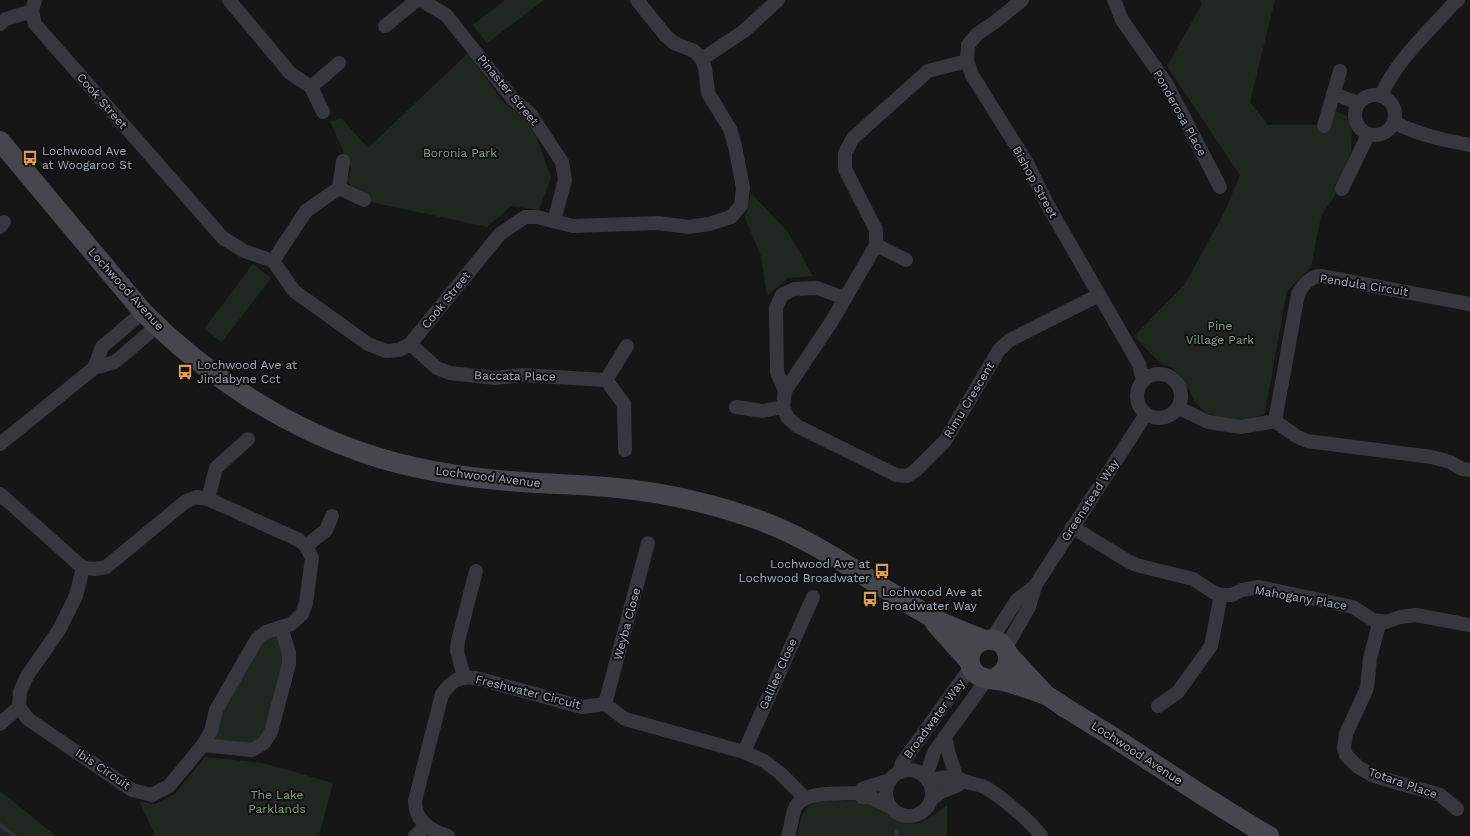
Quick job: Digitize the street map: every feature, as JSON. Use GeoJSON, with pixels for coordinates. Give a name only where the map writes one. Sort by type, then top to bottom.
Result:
{"type":"FeatureCollection","features":[{"type":"Feature","properties":{"kind":"street"},"geometry":{"type":"LineString","coordinates":[[229,0],[290,73],[311,87],[323,112]]}},
{"type":"Feature","properties":{"kind":"street"},"geometry":{"type":"LineString","coordinates":[[385,26],[417,0]]}},
{"type":"Feature","properties":{"kind":"street","name":"Pinaster Street"},"geometry":{"type":"LineString","coordinates":[[421,0],[446,14],[513,99],[531,115],[562,162],[565,180],[554,221]]}},
{"type":"Feature","properties":{"kind":"street"},"geometry":{"type":"LineString","coordinates":[[637,0],[666,36],[674,43],[694,51],[702,60],[744,31],[778,0]]}},
{"type":"Feature","properties":{"kind":"street"},"geometry":{"type":"LineString","coordinates":[[736,407],[763,411],[783,407],[785,392],[832,321],[876,245],[876,230],[845,169],[844,153],[853,138],[928,71],[966,61],[968,45],[977,34],[995,22],[1022,0]]}},
{"type":"Feature","properties":{"kind":"street","name":"Ponderosa Place"},"geometry":{"type":"LineString","coordinates":[[1114,0],[1122,20],[1166,83],[1220,187]]}},
{"type":"Feature","properties":{"kind":"street"},"geometry":{"type":"LineString","coordinates":[[1381,96],[1394,71],[1458,0]]}},
{"type":"Feature","properties":{"kind":"street","name":"Cook Street"},"geometry":{"type":"LineString","coordinates":[[0,24],[6,19],[34,6],[35,24],[223,238],[244,250],[273,261]]}},
{"type":"Feature","properties":{"kind":"street","name":"Cook Street"},"geometry":{"type":"LineString","coordinates":[[410,344],[500,234],[525,217],[537,217],[573,226],[658,223],[689,228],[731,217],[741,205],[743,188],[735,146],[730,129],[708,93],[705,68],[702,60]]}},
{"type":"Feature","properties":{"kind":"street","name":"Bishop Street"},"geometry":{"type":"LineString","coordinates":[[966,61],[972,75],[1027,163],[1047,204],[1139,364],[1143,380]]}},
{"type":"Feature","properties":{"kind":"street"},"geometry":{"type":"LineString","coordinates":[[311,87],[339,63]]}},
{"type":"Feature","properties":{"kind":"street"},"geometry":{"type":"LineString","coordinates":[[1324,126],[1340,71]]}},
{"type":"Feature","properties":{"kind":"street"},"geometry":{"type":"LineString","coordinates":[[1334,94],[1359,103]]}},
{"type":"Feature","properties":{"kind":"street"},"geometry":{"type":"LineString","coordinates":[[1371,95],[1381,96],[1387,99],[1395,109],[1392,127],[1384,134],[1374,136],[1368,135],[1358,127],[1356,121],[1355,115],[1359,103],[1371,95]]}},
{"type":"Feature","properties":{"kind":"street"},"geometry":{"type":"LineString","coordinates":[[1394,122],[1407,129],[1435,138],[1470,145]]}},
{"type":"Feature","properties":{"kind":"street"},"geometry":{"type":"LineString","coordinates":[[1342,189],[1368,135]]}},
{"type":"Feature","properties":{"kind":"street","name":"Lochwood Avenue"},"geometry":{"type":"LineString","coordinates":[[0,141],[143,312],[157,326],[198,361],[250,399],[302,428],[363,453],[414,467],[457,476],[510,482],[607,487],[653,492],[750,516],[796,535],[837,558],[928,615],[997,646],[1028,675],[1045,695]]}},
{"type":"Feature","properties":{"kind":"street"},"geometry":{"type":"LineString","coordinates":[[343,160],[339,188],[306,211],[273,261],[294,291],[368,344],[386,350],[399,350],[410,344]]}},
{"type":"Feature","properties":{"kind":"street"},"geometry":{"type":"LineString","coordinates":[[339,188],[364,200]]}},
{"type":"Feature","properties":{"kind":"street"},"geometry":{"type":"LineString","coordinates":[[876,245],[906,260]]}},
{"type":"Feature","properties":{"kind":"street","name":"Pendula Circuit"},"geometry":{"type":"LineString","coordinates":[[1275,421],[1298,294],[1311,279],[1316,276],[1470,304]]}},
{"type":"Feature","properties":{"kind":"street"},"geometry":{"type":"LineString","coordinates":[[785,392],[777,372],[776,308],[782,295],[794,289],[817,288],[845,298]]}},
{"type":"Feature","properties":{"kind":"street","name":"Rimu Crescent"},"geometry":{"type":"LineString","coordinates":[[783,407],[788,418],[797,426],[896,475],[907,476],[916,470],[945,441],[999,350],[1010,340],[1099,295]]}},
{"type":"Feature","properties":{"kind":"street"},"geometry":{"type":"LineString","coordinates":[[94,368],[102,347],[143,312]]}},
{"type":"Feature","properties":{"kind":"street"},"geometry":{"type":"LineString","coordinates":[[0,444],[94,368],[115,362],[157,326]]}},
{"type":"Feature","properties":{"kind":"street","name":"Baccata Place"},"geometry":{"type":"LineString","coordinates":[[410,344],[437,368],[450,373],[496,378],[522,375],[606,380]]}},
{"type":"Feature","properties":{"kind":"street"},"geometry":{"type":"LineString","coordinates":[[625,450],[624,404],[606,380],[627,346]]}},
{"type":"Feature","properties":{"kind":"street"},"geometry":{"type":"LineString","coordinates":[[1158,374],[1166,374],[1173,378],[1179,384],[1182,392],[1182,400],[1179,408],[1172,415],[1164,418],[1155,418],[1146,414],[1141,409],[1137,394],[1139,386],[1143,380],[1158,374]]}},
{"type":"Feature","properties":{"kind":"street"},"geometry":{"type":"LineString","coordinates":[[1179,408],[1208,422],[1241,427],[1275,421],[1296,436],[1312,442],[1432,457],[1470,470]]}},
{"type":"Feature","properties":{"kind":"street","name":"Greenstead Way"},"geometry":{"type":"LineString","coordinates":[[997,646],[1017,600],[1035,586],[1146,414]]}},
{"type":"Feature","properties":{"kind":"street"},"geometry":{"type":"LineString","coordinates":[[208,498],[216,468],[248,439]]}},
{"type":"Feature","properties":{"kind":"street"},"geometry":{"type":"LineString","coordinates":[[0,494],[83,568],[95,569],[106,567],[184,502],[196,498],[208,498],[299,540],[306,546],[326,530],[332,516]]}},
{"type":"Feature","properties":{"kind":"street"},"geometry":{"type":"LineString","coordinates":[[1072,527],[1128,562],[1193,578],[1213,592],[1221,595],[1211,646],[1178,692],[1158,706]]}},
{"type":"Feature","properties":{"kind":"street","name":"Weyba Close"},"geometry":{"type":"LineString","coordinates":[[605,704],[648,544]]}},
{"type":"Feature","properties":{"kind":"street","name":"Ibis Circuit"},"geometry":{"type":"LineString","coordinates":[[19,707],[28,718],[132,790],[152,795],[169,786],[203,744],[211,731],[216,710],[257,639],[266,632],[291,624],[302,614],[306,603],[312,558],[306,546]]}},
{"type":"Feature","properties":{"kind":"street"},"geometry":{"type":"LineString","coordinates":[[0,724],[19,707],[20,692],[27,676],[59,630],[76,596],[83,568]]}},
{"type":"Feature","properties":{"kind":"street"},"geometry":{"type":"LineString","coordinates":[[464,676],[457,651],[458,641],[476,571]]}},
{"type":"Feature","properties":{"kind":"street","name":"Mahogany Place"},"geometry":{"type":"LineString","coordinates":[[1221,595],[1232,595],[1242,590],[1259,588],[1353,607],[1373,620],[1380,621]]}},
{"type":"Feature","properties":{"kind":"street","name":"Galilee Close"},"geometry":{"type":"LineString","coordinates":[[744,752],[813,597]]}},
{"type":"Feature","properties":{"kind":"street","name":"Lochwood Avenue"},"geometry":{"type":"LineString","coordinates":[[928,615],[980,671],[1045,695],[1228,812],[1269,836]]}},
{"type":"Feature","properties":{"kind":"street"},"geometry":{"type":"LineString","coordinates":[[1380,621],[1386,622],[1400,617],[1416,615],[1470,625]]}},
{"type":"Feature","properties":{"kind":"street","name":"Totara Place"},"geometry":{"type":"LineString","coordinates":[[1380,621],[1370,658],[1368,688],[1346,734],[1344,748],[1346,755],[1358,767],[1374,776],[1440,795],[1457,809]]}},
{"type":"Feature","properties":{"kind":"street"},"geometry":{"type":"LineString","coordinates":[[203,744],[252,750],[264,743],[271,732],[289,664],[289,653],[281,627]]}},
{"type":"Feature","properties":{"kind":"street"},"geometry":{"type":"LineString","coordinates":[[978,642],[997,646],[1008,662],[1006,670],[1000,675],[980,671],[970,653],[973,647],[978,642]]}},
{"type":"Feature","properties":{"kind":"street","name":"Broadwater Way"},"geometry":{"type":"LineString","coordinates":[[895,776],[907,770],[914,770],[927,778],[934,752],[944,737],[980,671]]}},
{"type":"Feature","properties":{"kind":"street","name":"Broadwater Way"},"geometry":{"type":"LineString","coordinates":[[890,807],[886,794],[887,787],[902,763],[980,671]]}},
{"type":"Feature","properties":{"kind":"street","name":"Freshwater Circuit"},"geometry":{"type":"LineString","coordinates":[[426,826],[417,814],[415,801],[442,694],[451,683],[464,676],[582,707],[605,704]]}},
{"type":"Feature","properties":{"kind":"street"},"geometry":{"type":"LineString","coordinates":[[605,704],[625,719],[744,752],[764,761],[780,772],[805,798]]}},
{"type":"Feature","properties":{"kind":"street","name":"Broadwater Way"},"geometry":{"type":"LineString","coordinates":[[944,737],[959,778]]}},
{"type":"Feature","properties":{"kind":"street"},"geometry":{"type":"LineString","coordinates":[[859,794],[862,789],[895,776]]}},
{"type":"Feature","properties":{"kind":"street"},"geometry":{"type":"LineString","coordinates":[[932,798],[932,789],[927,778],[959,778],[982,786],[994,793],[1026,819],[1037,829],[1041,836]]}},
{"type":"Feature","properties":{"kind":"street"},"geometry":{"type":"LineString","coordinates":[[788,836],[797,805],[805,798],[818,794],[859,794],[862,797],[871,797],[901,814],[914,816],[925,810],[932,798],[941,792],[958,785],[959,778]]}},
{"type":"Feature","properties":{"kind":"street","name":"Lochwood Avenue"},"geometry":{"type":"LineString","coordinates":[[1228,812],[1257,836]]}},
{"type":"Feature","properties":{"kind":"street"},"geometry":{"type":"LineString","coordinates":[[415,836],[426,826],[448,836]]}},
{"type":"Feature","properties":{"kind":"green space"},"geometry":{"type":"Polygon","coordinates":[[[505,0],[544,0],[487,43],[473,25],[505,0]]]}},
{"type":"Feature","properties":{"kind":"green space","name":"Pine Village Park"},"geometry":{"type":"Polygon","coordinates":[[[1200,0],[1275,0],[1250,102],[1268,125],[1317,125],[1335,111],[1347,116],[1352,130],[1351,152],[1334,197],[1321,216],[1311,267],[1287,291],[1265,413],[1251,419],[1233,420],[1208,414],[1195,403],[1190,391],[1173,368],[1161,364],[1134,336],[1185,284],[1224,213],[1240,175],[1167,66],[1202,4],[1200,0]]]}},
{"type":"Feature","properties":{"kind":"green space","name":"Boronia Park"},"geometry":{"type":"Polygon","coordinates":[[[468,53],[503,102],[525,119],[536,136],[551,177],[539,210],[511,206],[487,227],[371,202],[354,191],[347,180],[351,169],[330,121],[342,119],[368,148],[468,53]]]}},
{"type":"Feature","properties":{"kind":"green space"},"geometry":{"type":"Polygon","coordinates":[[[751,193],[788,232],[813,276],[788,278],[767,296],[761,256],[745,218],[751,193]]]}},
{"type":"Feature","properties":{"kind":"green space"},"geometry":{"type":"Polygon","coordinates":[[[253,264],[271,278],[222,342],[204,329],[253,264]]]}},
{"type":"Feature","properties":{"kind":"green space"},"geometry":{"type":"Polygon","coordinates":[[[281,627],[289,653],[264,743],[203,745],[257,639],[281,627]]]}},
{"type":"Feature","properties":{"kind":"green space","name":"The Lake Parklands"},"geometry":{"type":"Polygon","coordinates":[[[205,757],[263,763],[333,783],[319,836],[155,836],[140,802],[155,804],[174,795],[205,757]]]}},
{"type":"Feature","properties":{"kind":"green space"},"geometry":{"type":"Polygon","coordinates":[[[0,791],[56,836],[0,836],[0,791]]]}},
{"type":"Feature","properties":{"kind":"green space"},"geometry":{"type":"Polygon","coordinates":[[[824,800],[868,802],[884,807],[898,819],[918,823],[930,818],[947,805],[947,836],[797,836],[800,822],[807,808],[816,802],[824,800]]]}},
{"type":"Feature","properties":{"kind":"waterway"},"geometry":{"type":"LineString","coordinates":[[0,825],[15,836]]}},
{"type":"Feature","properties":{"kind":"waterway"},"geometry":{"type":"LineString","coordinates":[[897,831],[897,836]]}},
{"type":"Feature","properties":{"kind":"place","name":"Lochwood Ave at Woogaroo St"},"geometry":{"type":"Point","coordinates":[30,158]}},
{"type":"Feature","properties":{"kind":"place","name":"Lochwood Ave at Jindabyne Cct"},"geometry":{"type":"Point","coordinates":[185,372]}},
{"type":"Feature","properties":{"kind":"place","name":"Lochwood Ave at Lochwood Broadwater"},"geometry":{"type":"Point","coordinates":[882,571]}},
{"type":"Feature","properties":{"kind":"place","name":"Lochwood Ave at Broadwater Way"},"geometry":{"type":"Point","coordinates":[870,599]}}]}
